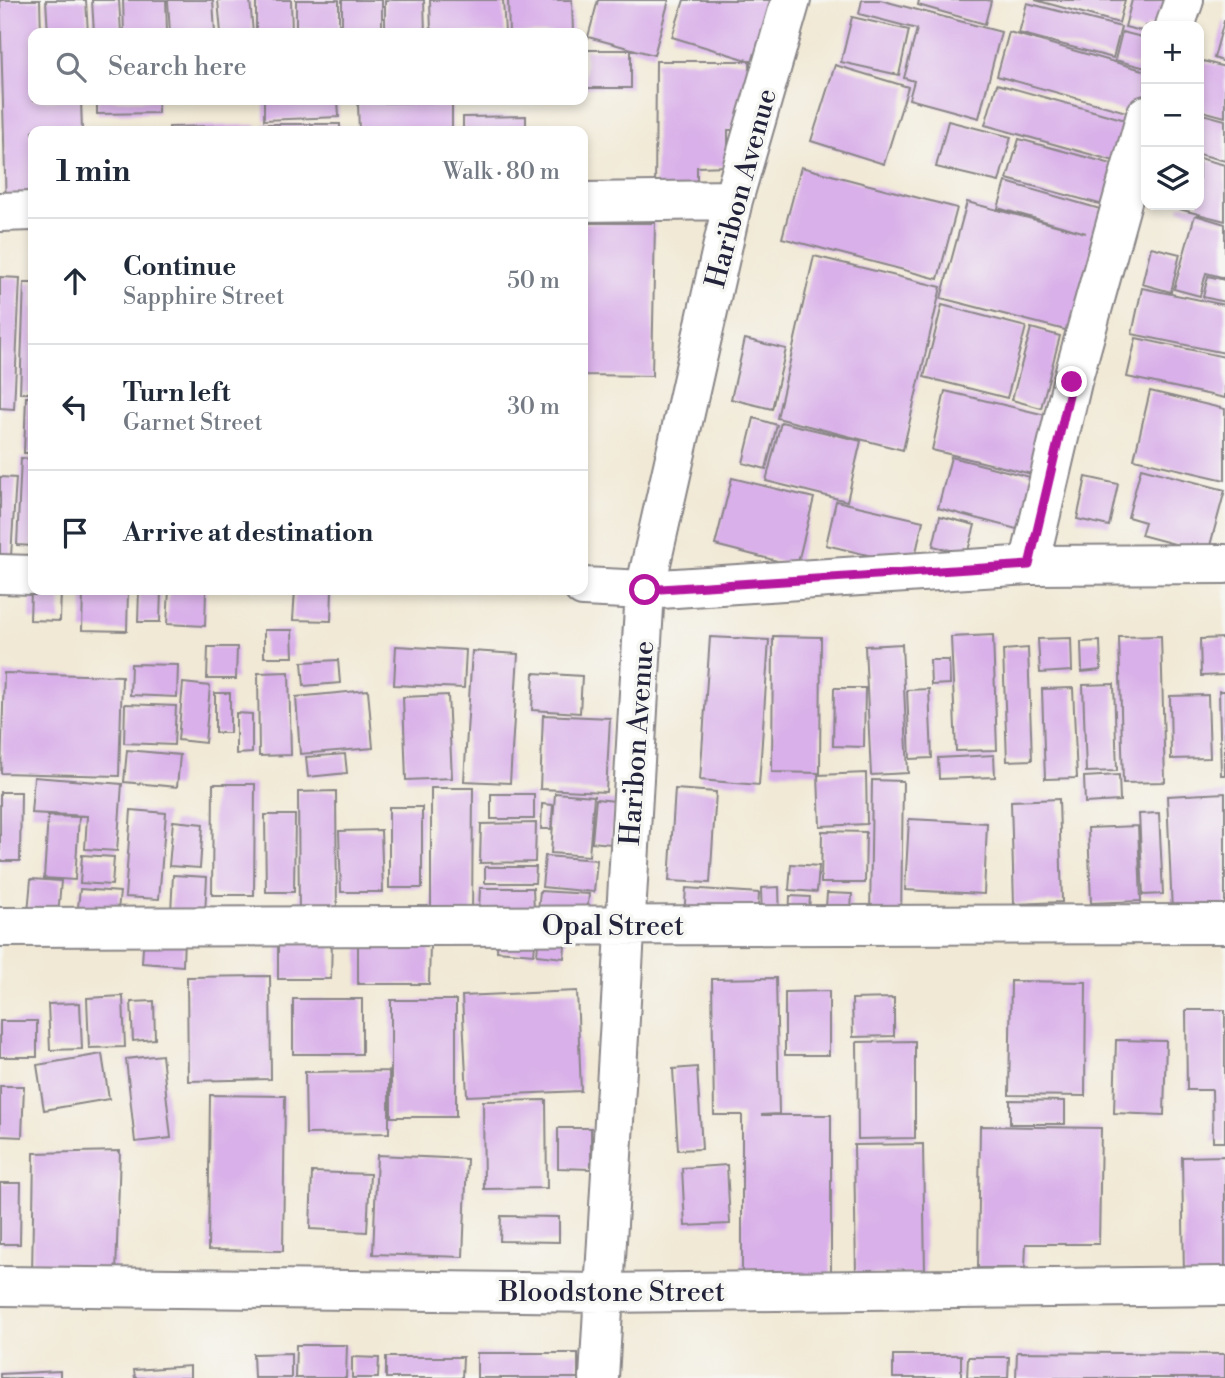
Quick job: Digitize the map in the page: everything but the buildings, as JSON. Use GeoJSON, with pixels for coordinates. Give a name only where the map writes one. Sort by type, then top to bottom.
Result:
{"type":"FeatureCollection","features":[{"type":"Feature","properties":{"kind":"street","name":"Haribon Avenue"},"geometry":{"type":"LineString","coordinates":[[599,1378],[601,1293],[645,590],[733,200],[791,0]]}},
{"type":"Feature","properties":{"kind":"street"},"geometry":{"type":"LineString","coordinates":[[1177,21],[1184,0]]}},
{"type":"Feature","properties":{"kind":"street"},"geometry":{"type":"LineString","coordinates":[[1029,565],[1072,382],[1141,133]]}},
{"type":"Feature","properties":{"kind":"street"},"geometry":{"type":"LineString","coordinates":[[588,202],[733,200]]}},
{"type":"Feature","properties":{"kind":"street"},"geometry":{"type":"LineString","coordinates":[[0,212],[28,211]]}},
{"type":"Feature","properties":{"kind":"street"},"geometry":{"type":"LineString","coordinates":[[588,587],[645,590],[1029,565],[1225,564]]}},
{"type":"Feature","properties":{"kind":"street"},"geometry":{"type":"LineString","coordinates":[[0,575],[28,575]]}},
{"type":"Feature","properties":{"kind":"street","name":"Opal Street"},"geometry":{"type":"LineString","coordinates":[[0,928],[1225,924]]}},
{"type":"Feature","properties":{"kind":"street","name":"Bloodstone Street"},"geometry":{"type":"LineString","coordinates":[[0,1286],[601,1293],[1225,1286]]}},
{"type":"Feature","properties":{"kind":"route"},"geometry":{"type":"LineString","coordinates":[[645,590],[1029,565],[1072,382]]}}]}
